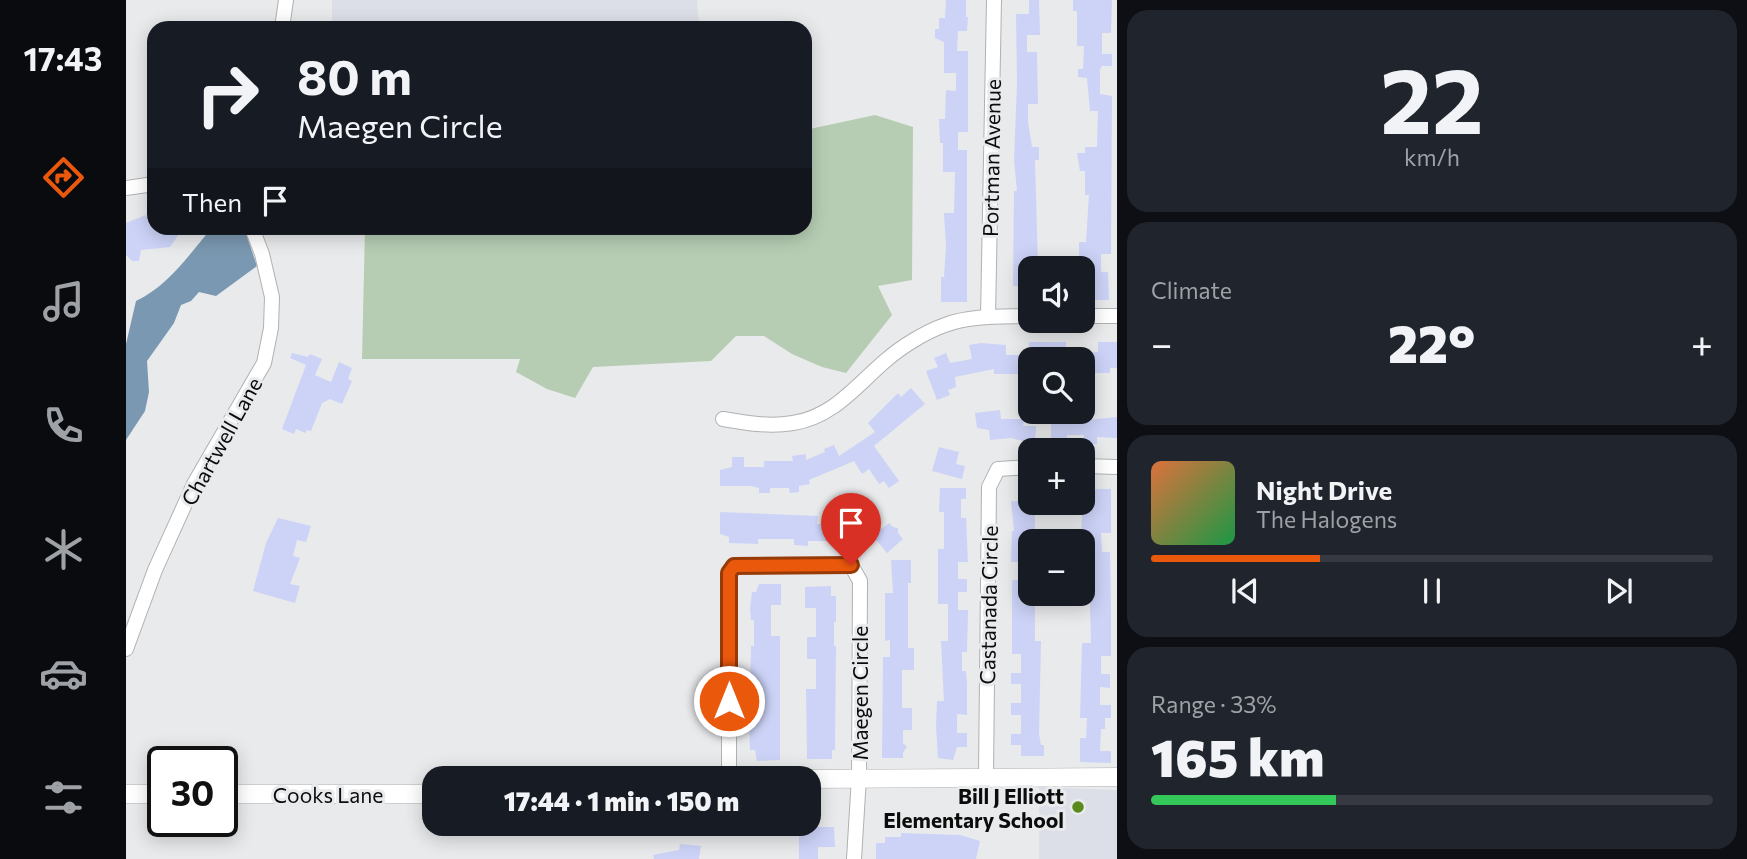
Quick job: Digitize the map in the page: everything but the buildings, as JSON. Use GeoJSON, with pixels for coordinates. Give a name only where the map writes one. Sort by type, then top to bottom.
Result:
{"type":"FeatureCollection","features":[{"type":"Feature","properties":{"kind":"main road"},"geometry":{"type":"LineString","coordinates":[[821,779],[1117,777]]}},
{"type":"Feature","properties":{"kind":"main road"},"geometry":{"type":"LineString","coordinates":[[126,794],[147,794]]}},
{"type":"Feature","properties":{"kind":"main road","name":"Cooks Lane"},"geometry":{"type":"LineString","coordinates":[[238,794],[422,794]]}},
{"type":"Feature","properties":{"kind":"street"},"geometry":{"type":"LineString","coordinates":[[283,21],[286,0]]}},
{"type":"Feature","properties":{"kind":"street","name":"Portman Avenue"},"geometry":{"type":"LineString","coordinates":[[988,317],[994,0]]}},
{"type":"Feature","properties":{"kind":"street"},"geometry":{"type":"LineString","coordinates":[[126,188],[147,185]]}},
{"type":"Feature","properties":{"kind":"street","name":"Chartwell Lane"},"geometry":{"type":"LineString","coordinates":[[126,649],[157,565],[194,484],[264,363],[271,328],[272,297],[255,235]]}},
{"type":"Feature","properties":{"kind":"street"},"geometry":{"type":"LineString","coordinates":[[723,419],[759,425],[793,423],[814,417],[843,401],[886,360],[918,338],[946,324],[988,317],[1018,316]]}},
{"type":"Feature","properties":{"kind":"street"},"geometry":{"type":"LineString","coordinates":[[1095,316],[1117,316]]}},
{"type":"Feature","properties":{"kind":"street"},"geometry":{"type":"LineString","coordinates":[[1095,467],[1117,467]]}},
{"type":"Feature","properties":{"kind":"street","name":"Castanada Circle"},"geometry":{"type":"LineString","coordinates":[[986,776],[989,487],[998,469],[1018,468]]}},
{"type":"Feature","properties":{"kind":"street","name":"Maegen Circle"},"geometry":{"type":"LineString","coordinates":[[729,766],[729,573],[734,566],[851,565],[860,581],[859,778]]}},
{"type":"Feature","properties":{"kind":"street"},"geometry":{"type":"LineString","coordinates":[[853,859],[859,778]]}},
{"type":"Feature","properties":{"kind":"shaded area"},"geometry":{"type":"Polygon","coordinates":[[[332,0],[697,0],[698,21],[332,21],[332,0]]]}},
{"type":"Feature","properties":{"kind":"shaded area","name":"Bill J Elliott Elementary School"},"geometry":{"type":"Polygon","coordinates":[[[1039,787],[1117,790],[1117,859],[1039,859],[1039,787]]]}},
{"type":"Feature","properties":{"kind":"green space"},"geometry":{"type":"Polygon","coordinates":[[[875,115],[913,127],[912,280],[878,286],[892,315],[846,373],[822,367],[792,354],[764,336],[736,336],[711,361],[593,367],[575,398],[547,389],[516,372],[520,359],[362,359],[365,235],[812,235],[812,128],[875,115]]]}},
{"type":"Feature","properties":{"kind":"water"},"geometry":{"type":"Polygon","coordinates":[[[206,235],[246,235],[257,266],[216,296],[199,292],[191,301],[181,305],[174,323],[147,361],[149,392],[145,411],[126,440],[126,344],[136,301],[168,279],[206,235]]]}},
{"type":"Feature","properties":{"kind":"place","name":"Bill J Elliott Elementary School"},"geometry":{"type":"Point","coordinates":[1078,807]}},
{"type":"Feature","properties":{"kind":"route"},"geometry":{"type":"LineString","coordinates":[[729,701],[729,573],[734,566],[851,565]]}}]}
